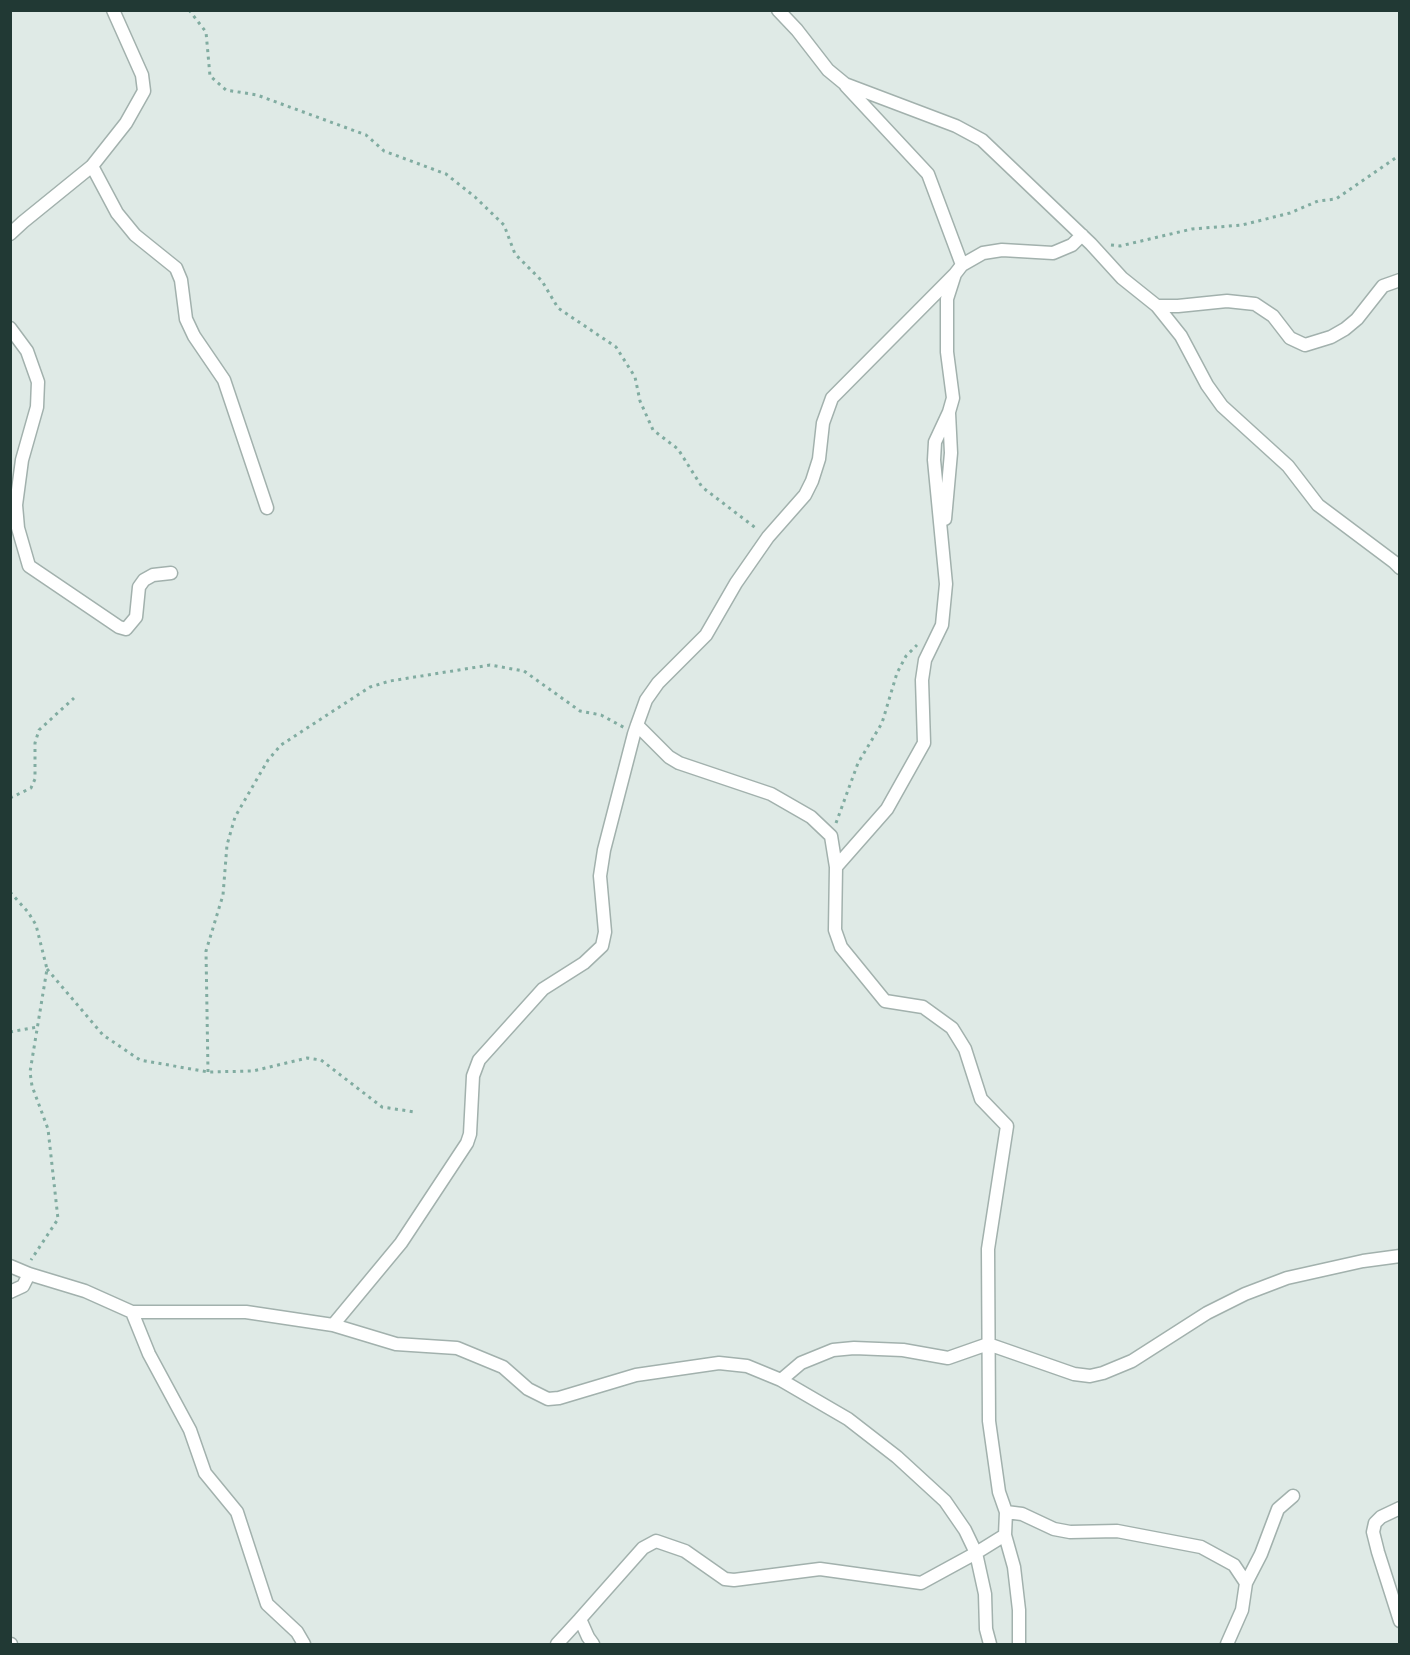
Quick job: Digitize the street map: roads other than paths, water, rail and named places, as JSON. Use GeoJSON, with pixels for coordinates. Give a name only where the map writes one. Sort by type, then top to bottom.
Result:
{"type":"FeatureCollection","features":[{"type":"Feature","properties":{"kind":"street"},"geometry":{"type":"LineString","coordinates":[[10,234],[92,166],[126,123],[144,90],[142,75],[113,10]]}},
{"type":"Feature","properties":{"kind":"street"},"geometry":{"type":"LineString","coordinates":[[778,10],[828,70],[844,84],[928,174],[959,270],[947,299],[947,352],[953,398],[935,442],[934,451],[946,584],[942,625],[925,660],[922,680],[924,743],[887,809],[836,867]]}},
{"type":"Feature","properties":{"kind":"street"},"geometry":{"type":"LineString","coordinates":[[844,84],[957,126],[982,140],[1087,240],[1122,278],[1157,306],[1181,336],[1206,385],[1222,405],[1288,466],[1318,505],[1400,568]]}},
{"type":"Feature","properties":{"kind":"street"},"geometry":{"type":"LineString","coordinates":[[92,166],[117,213],[135,235],[176,268],[181,280],[186,319],[194,336],[224,380],[267,508]]}},
{"type":"Feature","properties":{"kind":"street"},"geometry":{"type":"LineString","coordinates":[[333,1324],[401,1243],[467,1143],[470,1134],[473,1076],[479,1060],[543,989],[584,963],[602,946],[605,932],[600,876],[604,850],[646,700],[658,683],[706,635],[736,583],[768,537],[805,495],[819,459],[823,423],[832,398],[959,270],[983,253],[1002,250],[1053,253],[1087,240]]}},
{"type":"Feature","properties":{"kind":"street"},"geometry":{"type":"LineString","coordinates":[[1157,306],[1227,301],[1255,304],[1273,316],[1290,338],[1305,345],[1331,337],[1345,328],[1357,319],[1383,286],[1400,280]]}},
{"type":"Feature","properties":{"kind":"street"},"geometry":{"type":"LineString","coordinates":[[10,328],[27,351],[38,382],[37,407],[22,460],[16,505],[18,528],[29,566],[118,627],[126,629],[136,617],[139,587],[144,580],[153,575],[171,573]]}},
{"type":"Feature","properties":{"kind":"street"},"geometry":{"type":"LineString","coordinates":[[636,730],[679,763],[771,794],[811,817],[831,836],[836,867],[835,930],[841,947],[885,1001],[923,1006],[952,1028],[965,1049],[981,1099],[1007,1126],[987,1249],[987,1344],[989,1422],[999,1492],[1005,1512],[1005,1535],[1014,1567],[1019,1610],[1019,1644]]}},
{"type":"Feature","properties":{"kind":"street"},"geometry":{"type":"LineString","coordinates":[[781,1380],[801,1363],[833,1350],[854,1348],[903,1350],[948,1358],[987,1344],[1074,1374],[1090,1376],[1132,1361],[1207,1313],[1245,1294],[1287,1278],[1363,1261],[1400,1256]]}},
{"type":"Feature","properties":{"kind":"street"},"geometry":{"type":"LineString","coordinates":[[12,1267],[85,1291],[132,1312],[246,1312],[333,1324],[396,1344],[457,1348],[503,1367],[528,1389],[548,1398],[559,1398],[636,1375],[720,1363],[747,1366],[781,1380],[848,1419],[897,1457],[945,1501],[965,1530],[976,1553],[985,1594],[986,1629],[990,1644]]}},
{"type":"Feature","properties":{"kind":"street"},"geometry":{"type":"LineString","coordinates":[[10,1292],[23,1286],[29,1274]]}},
{"type":"Feature","properties":{"kind":"street"},"geometry":{"type":"LineString","coordinates":[[132,1312],[149,1354],[190,1430],[205,1473],[237,1512],[267,1604],[297,1632],[304,1644]]}},
{"type":"Feature","properties":{"kind":"street"},"geometry":{"type":"LineString","coordinates":[[1227,1644],[1242,1610],[1246,1583],[1262,1554],[1278,1509],[1293,1496]]}},
{"type":"Feature","properties":{"kind":"street"},"geometry":{"type":"LineString","coordinates":[[1400,1508],[1381,1517],[1373,1532],[1400,1620]]}},
{"type":"Feature","properties":{"kind":"street"},"geometry":{"type":"LineString","coordinates":[[1005,1512],[1022,1514],[1054,1528],[1070,1532],[1117,1531],[1201,1547],[1234,1565],[1246,1583]]}},
{"type":"Feature","properties":{"kind":"street"},"geometry":{"type":"LineString","coordinates":[[557,1644],[643,1548],[656,1541],[685,1551],[725,1580],[820,1569],[921,1583],[1005,1535]]}},
{"type":"Feature","properties":{"kind":"street"},"geometry":{"type":"LineString","coordinates":[[580,1619],[593,1644]]}}]}
